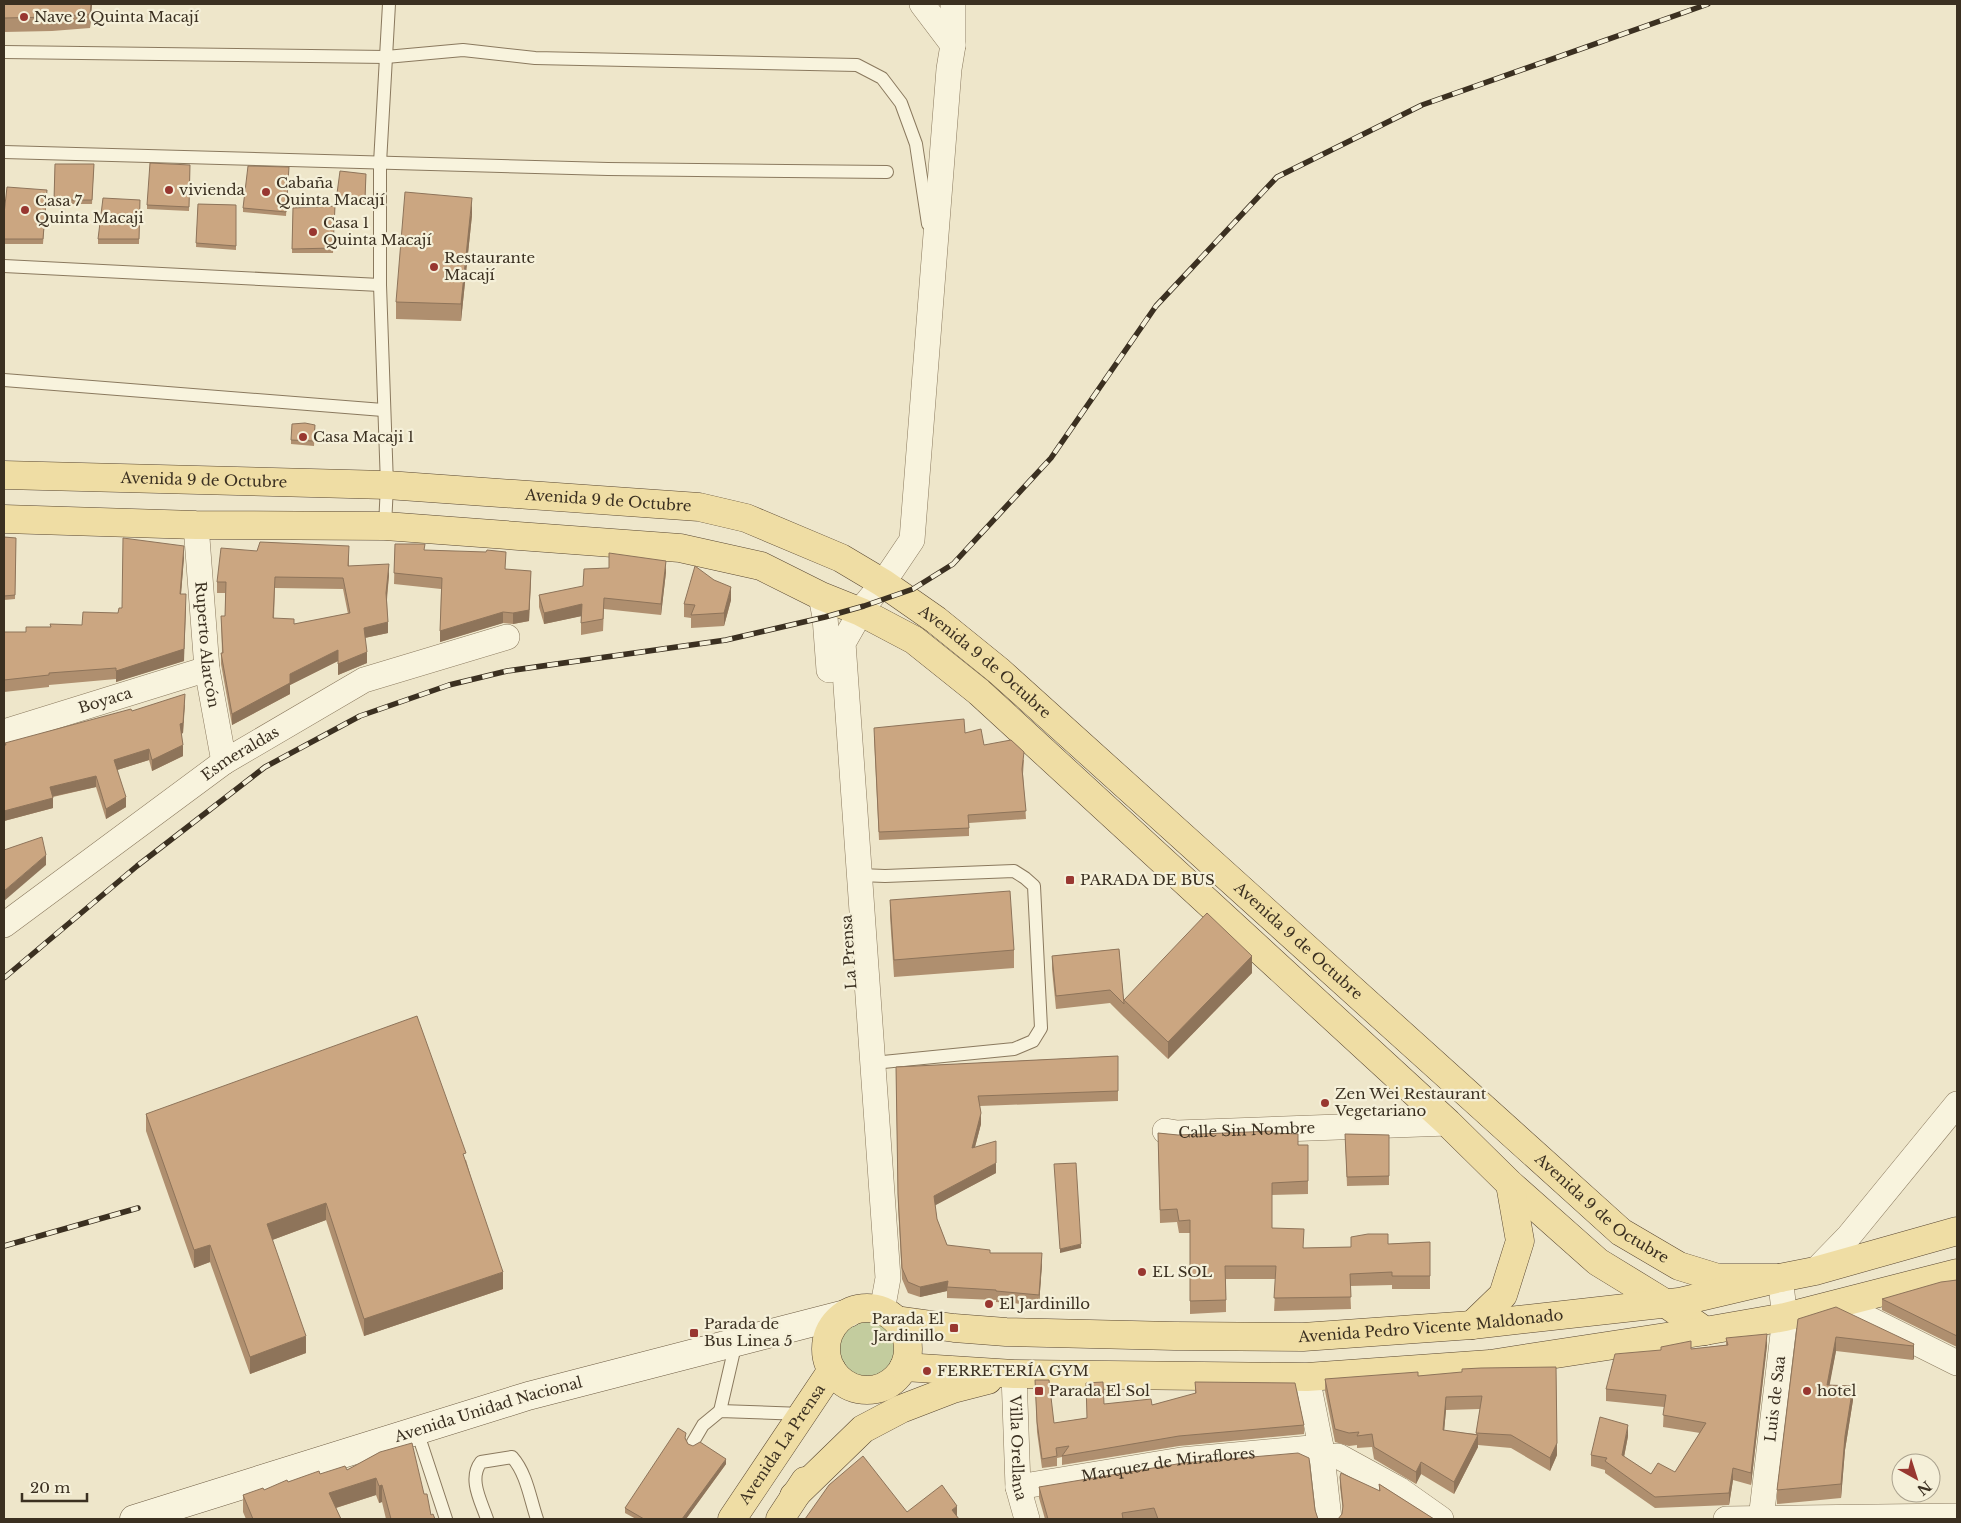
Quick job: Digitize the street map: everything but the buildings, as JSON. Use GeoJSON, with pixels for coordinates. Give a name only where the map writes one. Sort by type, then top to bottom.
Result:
{"type":"FeatureCollection","features":[{"type":"Feature","properties":{"kind":"main road","name":"Avenida 9 de Octubre"},"geometry":{"type":"LineString","coordinates":[[4,475],[387,485],[699,507],[746,518],[841,558],[936,620],[999,670],[1621,1232],[1679,1266],[1718,1278],[1780,1278]]}},
{"type":"Feature","properties":{"kind":"main road","name":"Avenida 9 de Octubre"},"geometry":{"type":"LineString","coordinates":[[4,519],[196,526],[385,526],[680,548],[761,566],[821,596],[861,612],[914,640],[979,692],[1448,1123],[1510,1184],[1598,1262],[1665,1303],[1705,1331]]}},
{"type":"Feature","properties":{"kind":"main road"},"geometry":{"type":"LineString","coordinates":[[1472,1325],[1503,1295],[1520,1241],[1510,1184]]}},
{"type":"Feature","properties":{"kind":"main road","name":"Avenida Pedro Vicente Maldonado"},"geometry":{"type":"LineString","coordinates":[[873,1313],[954,1328],[1006,1332],[1283,1337],[1472,1325],[1679,1302],[1815,1271],[1957,1231]]}},
{"type":"Feature","properties":{"kind":"main road"},"geometry":{"type":"LineString","coordinates":[[904,1367],[1014,1374],[1306,1377],[1490,1364],[1785,1317],[1957,1273]]}},
{"type":"Feature","properties":{"kind":"main road"},"geometry":{"type":"LineString","coordinates":[[873,1313],[906,1334],[908,1350],[904,1367],[896,1378],[884,1387],[871,1390],[855,1389],[842,1382],[832,1370],[826,1354],[828,1338],[836,1323],[873,1313]]}},
{"type":"Feature","properties":{"kind":"main road","name":"Avenida La Prensa"},"geometry":{"type":"LineString","coordinates":[[732,1519],[832,1370]]}},
{"type":"Feature","properties":{"kind":"main road"},"geometry":{"type":"LineString","coordinates":[[794,1496],[863,1429],[901,1409],[947,1391],[1014,1374]]}},
{"type":"Feature","properties":{"kind":"main road"},"geometry":{"type":"LineString","coordinates":[[780,1519],[794,1496],[871,1390]]}},
{"type":"Feature","properties":{"kind":"street"},"geometry":{"type":"LineString","coordinates":[[922,4],[953,45]]}},
{"type":"Feature","properties":{"kind":"street"},"geometry":{"type":"LineString","coordinates":[[861,612],[912,540],[933,261],[949,69],[953,45],[952,4]]}},
{"type":"Feature","properties":{"kind":"street","name":"Ruperto Alarcón"},"geometry":{"type":"LineString","coordinates":[[196,526],[207,669],[224,762]]}},
{"type":"Feature","properties":{"kind":"street","name":"La Prensa"},"geometry":{"type":"LineString","coordinates":[[821,596],[826,617],[873,1313]]}},
{"type":"Feature","properties":{"kind":"street","name":"La Prensa"},"geometry":{"type":"LineString","coordinates":[[861,612],[843,643],[888,1278],[873,1313]]}},
{"type":"Feature","properties":{"kind":"street","name":"Esmeraldas"},"geometry":{"type":"LineString","coordinates":[[4,925],[224,762],[364,680],[507,637]]}},
{"type":"Feature","properties":{"kind":"street","name":"Boyaca"},"geometry":{"type":"LineString","coordinates":[[4,732],[207,669]]}},
{"type":"Feature","properties":{"kind":"street"},"geometry":{"type":"LineString","coordinates":[[1815,1271],[1849,1236],[1957,1104]]}},
{"type":"Feature","properties":{"kind":"street","name":"Calle Sin Nombre"},"geometry":{"type":"LineString","coordinates":[[1165,1131],[1186,1132],[1448,1123]]}},
{"type":"Feature","properties":{"kind":"street","name":"Luis de Saa"},"geometry":{"type":"LineString","coordinates":[[1761,1519],[1785,1317],[1780,1278]]}},
{"type":"Feature","properties":{"kind":"street"},"geometry":{"type":"LineString","coordinates":[[1839,1304],[1957,1363]]}},
{"type":"Feature","properties":{"kind":"street","name":"Avenida Unidad Nacional"},"geometry":{"type":"LineString","coordinates":[[134,1519],[528,1396],[736,1342],[873,1313]]}},
{"type":"Feature","properties":{"kind":"street","name":"Villa Orellana"},"geometry":{"type":"LineString","coordinates":[[1014,1374],[1018,1487],[1027,1519]]}},
{"type":"Feature","properties":{"kind":"street"},"geometry":{"type":"LineString","coordinates":[[1306,1377],[1322,1452],[1329,1519]]}},
{"type":"Feature","properties":{"kind":"street","name":"Marquez de Miraflores"},"geometry":{"type":"LineString","coordinates":[[1018,1487],[1181,1460],[1322,1452],[1338,1456],[1400,1490],[1441,1519]]}},
{"type":"Feature","properties":{"kind":"street"},"geometry":{"type":"LineString","coordinates":[[1726,1519],[1957,1516]]}},
{"type":"Feature","properties":{"kind":"lane"},"geometry":{"type":"LineString","coordinates":[[385,526],[387,485],[380,286],[380,163],[389,4]]}},
{"type":"Feature","properties":{"kind":"lane"},"geometry":{"type":"LineString","coordinates":[[4,52],[386,58],[463,50],[544,58],[856,65],[882,78],[901,103],[916,144],[933,261]]}},
{"type":"Feature","properties":{"kind":"lane"},"geometry":{"type":"LineString","coordinates":[[4,152],[608,169],[887,172]]}},
{"type":"Feature","properties":{"kind":"lane"},"geometry":{"type":"LineString","coordinates":[[4,266],[380,286]]}},
{"type":"Feature","properties":{"kind":"lane"},"geometry":{"type":"LineString","coordinates":[[4,380],[383,410]]}},
{"type":"Feature","properties":{"kind":"lane"},"geometry":{"type":"LineString","coordinates":[[860,875],[885,876],[1014,871],[1034,886],[1041,1028],[1033,1041],[1014,1048],[873,1063]]}},
{"type":"Feature","properties":{"kind":"lane"},"geometry":{"type":"LineString","coordinates":[[693,1442],[703,1425],[720,1411],[736,1342]]}},
{"type":"Feature","properties":{"kind":"lane"},"geometry":{"type":"LineString","coordinates":[[720,1411],[804,1414]]}},
{"type":"Feature","properties":{"kind":"lane"},"geometry":{"type":"LineString","coordinates":[[417,1431],[446,1519]]}},
{"type":"Feature","properties":{"kind":"lane"},"geometry":{"type":"LineString","coordinates":[[487,1519],[474,1480],[476,1469],[481,1462],[512,1457],[519,1465],[537,1519]]}},
{"type":"Feature","properties":{"kind":"green space"},"geometry":{"type":"Polygon","coordinates":[[[863,1317],[875,1317],[887,1322],[897,1332],[902,1344],[900,1363],[887,1378],[875,1383],[863,1383],[851,1378],[841,1368],[836,1356],[836,1344],[841,1332],[851,1322],[863,1317]]]}},
{"type":"Feature","properties":{"kind":"railway"},"geometry":{"type":"LineString","coordinates":[[4,978],[137,866],[265,767],[360,716],[449,685],[507,671],[726,640],[825,617],[913,589],[953,564],[1051,458],[1156,306],[1277,177],[1422,105],[1708,4]]}},
{"type":"Feature","properties":{"kind":"railway"},"geometry":{"type":"LineString","coordinates":[[4,1246],[138,1208]]}},
{"type":"Feature","properties":{"kind":"place","name":"Nave 2 Quinta Macají"},"geometry":{"type":"Point","coordinates":[24,17]}},
{"type":"Feature","properties":{"kind":"place","name":"vivienda"},"geometry":{"type":"Point","coordinates":[169,190]}},
{"type":"Feature","properties":{"kind":"place","name":"Cabaña Quinta Macají"},"geometry":{"type":"Point","coordinates":[266,192]}},
{"type":"Feature","properties":{"kind":"place","name":"Casa 7 Quinta Macaji"},"geometry":{"type":"Point","coordinates":[25,210]}},
{"type":"Feature","properties":{"kind":"place","name":"Casa 1 Quinta Macají"},"geometry":{"type":"Point","coordinates":[313,232]}},
{"type":"Feature","properties":{"kind":"place","name":"Restaurante Macají"},"geometry":{"type":"Point","coordinates":[434,267]}},
{"type":"Feature","properties":{"kind":"place","name":"Casa Macaji 1"},"geometry":{"type":"Point","coordinates":[303,437]}},
{"type":"Feature","properties":{"kind":"place","name":"PARADA DE BUS"},"geometry":{"type":"Point","coordinates":[1070,880]}},
{"type":"Feature","properties":{"kind":"place","name":"Zen Wei Restaurant Vegetariano"},"geometry":{"type":"Point","coordinates":[1325,1103]}},
{"type":"Feature","properties":{"kind":"place","name":"EL SOL"},"geometry":{"type":"Point","coordinates":[1142,1272]}},
{"type":"Feature","properties":{"kind":"place","name":"El Jardinillo"},"geometry":{"type":"Point","coordinates":[989,1304]}},
{"type":"Feature","properties":{"kind":"place","name":"Parada El Jardinillo"},"geometry":{"type":"Point","coordinates":[954,1328]}},
{"type":"Feature","properties":{"kind":"place","name":"Parada de Bus Linea 5"},"geometry":{"type":"Point","coordinates":[694,1333]}},
{"type":"Feature","properties":{"kind":"place","name":"FERRETERÍA GYM"},"geometry":{"type":"Point","coordinates":[927,1371]}},
{"type":"Feature","properties":{"kind":"place","name":"Parada El Sol"},"geometry":{"type":"Point","coordinates":[1039,1391]}},
{"type":"Feature","properties":{"kind":"place","name":"hotel"},"geometry":{"type":"Point","coordinates":[1807,1391]}}]}
